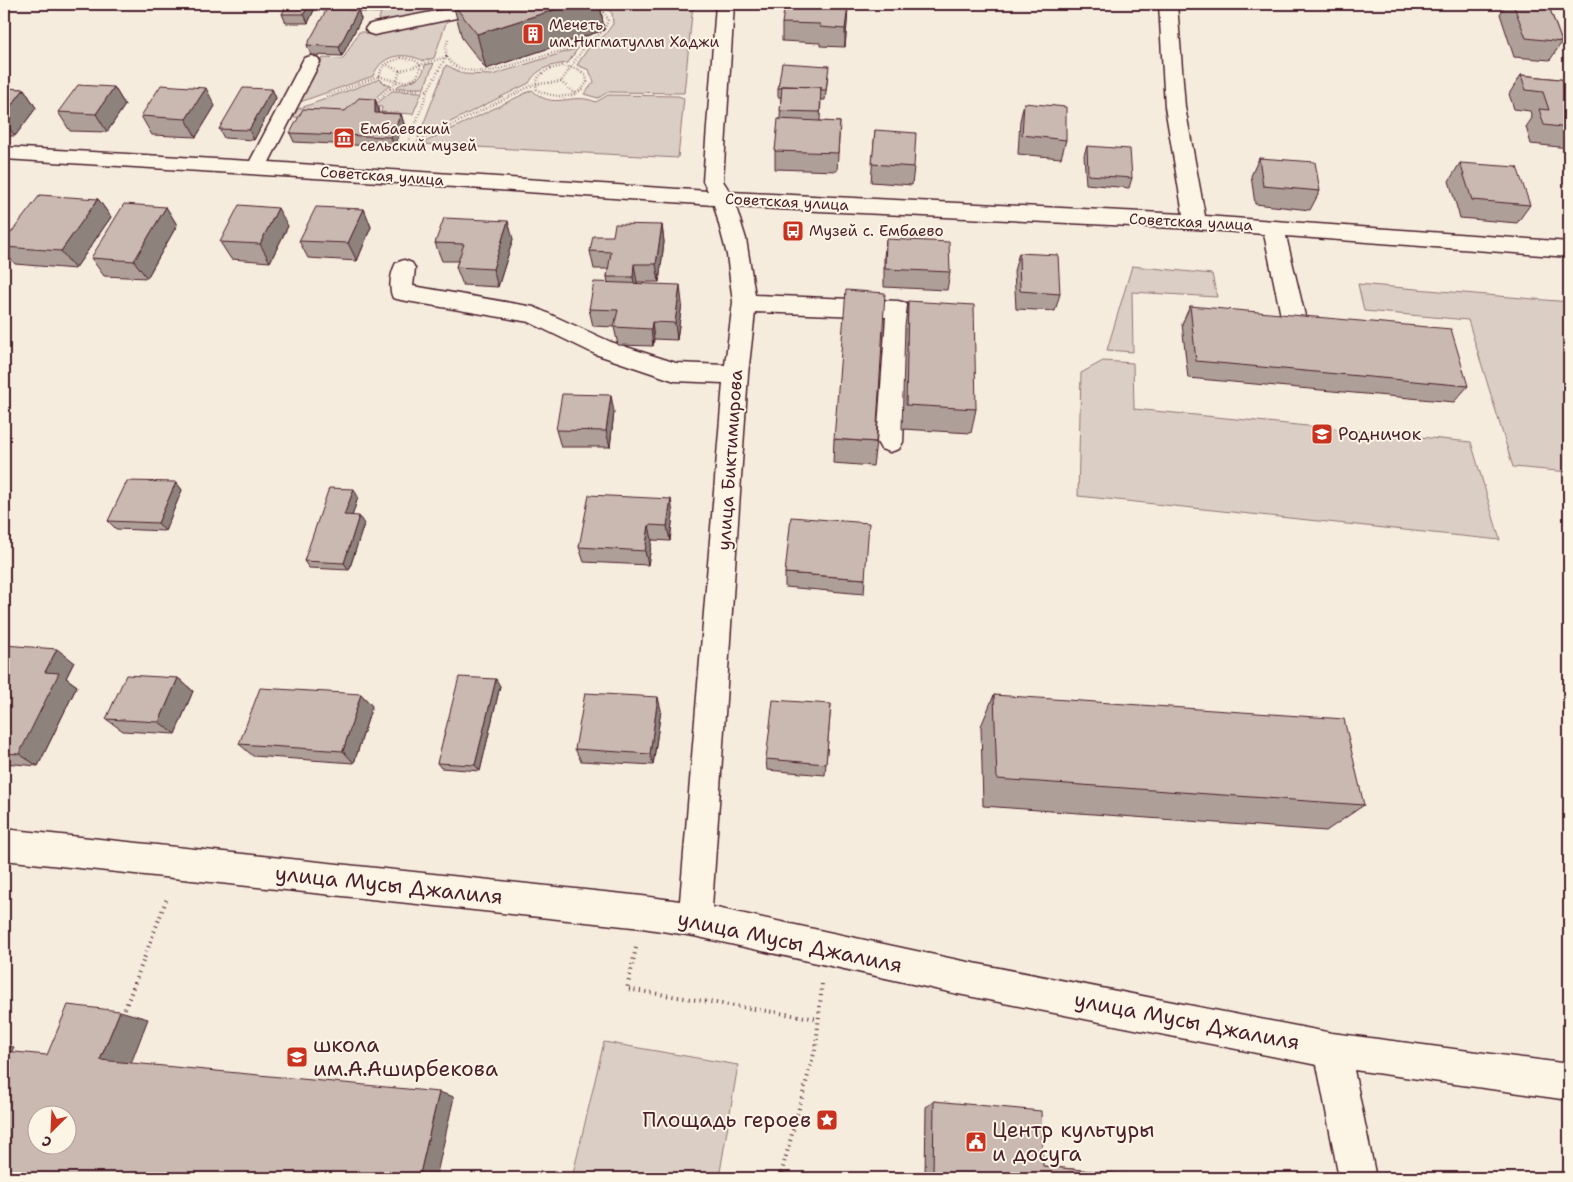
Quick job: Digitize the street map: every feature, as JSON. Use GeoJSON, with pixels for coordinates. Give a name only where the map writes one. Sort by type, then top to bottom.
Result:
{"type":"FeatureCollection","features":[{"type":"Feature","properties":{"kind":"street"},"geometry":{"type":"LineString","coordinates":[[374,29],[500,4]]}},
{"type":"Feature","properties":{"kind":"street","name":"улица Биктимирова"},"geometry":{"type":"LineString","coordinates":[[694,920],[699,876],[736,374],[744,303],[732,227],[724,199],[713,181],[725,4]]}},
{"type":"Feature","properties":{"kind":"street"},"geometry":{"type":"LineString","coordinates":[[1168,4],[1175,107],[1195,222]]}},
{"type":"Feature","properties":{"kind":"street"},"geometry":{"type":"LineString","coordinates":[[256,168],[312,62]]}},
{"type":"Feature","properties":{"kind":"street","name":"Советская улица"},"geometry":{"type":"LineString","coordinates":[[4,153],[397,176],[724,199],[1195,222],[1569,250]]}},
{"type":"Feature","properties":{"kind":"street"},"geometry":{"type":"LineString","coordinates":[[1273,227],[1292,316]]}},
{"type":"Feature","properties":{"kind":"street"},"geometry":{"type":"LineString","coordinates":[[404,268],[401,292],[534,314],[603,348],[675,372],[736,374]]}},
{"type":"Feature","properties":{"kind":"street"},"geometry":{"type":"LineString","coordinates":[[744,303],[898,308],[890,442]]}},
{"type":"Feature","properties":{"kind":"street","name":"улица Мусы Джалиля"},"geometry":{"type":"LineString","coordinates":[[4,845],[632,911],[694,920],[958,977],[1332,1050],[1569,1082]]}},
{"type":"Feature","properties":{"kind":"street"},"geometry":{"type":"LineString","coordinates":[[1332,1050],[1357,1178]]}},
{"type":"Feature","properties":{"kind":"path"},"geometry":{"type":"LineString","coordinates":[[450,37],[445,44],[444,50],[446,57],[458,68],[468,71],[492,71],[588,43],[598,37],[608,25],[608,18],[605,12],[594,4]]}},
{"type":"Feature","properties":{"kind":"path"},"geometry":{"type":"LineString","coordinates":[[561,82],[588,43]]}},
{"type":"Feature","properties":{"kind":"path"},"geometry":{"type":"LineString","coordinates":[[385,64],[400,71],[446,57]]}},
{"type":"Feature","properties":{"kind":"path"},"geometry":{"type":"LineString","coordinates":[[397,176],[428,90],[446,57]]}},
{"type":"Feature","properties":{"kind":"path"},"geometry":{"type":"LineString","coordinates":[[380,76],[380,70],[392,60],[409,58],[421,64]]}},
{"type":"Feature","properties":{"kind":"path"},"geometry":{"type":"LineString","coordinates":[[380,76],[386,81],[396,83],[413,79],[422,70],[421,64]]}},
{"type":"Feature","properties":{"kind":"path"},"geometry":{"type":"LineString","coordinates":[[562,66],[572,66],[586,73],[589,79],[588,85],[576,95],[554,98],[544,95],[537,90],[535,84],[542,72],[562,66]]}},
{"type":"Feature","properties":{"kind":"path"},"geometry":{"type":"LineString","coordinates":[[371,106],[396,83],[400,71]]}},
{"type":"Feature","properties":{"kind":"path"},"geometry":{"type":"LineString","coordinates":[[286,110],[380,76]]}},
{"type":"Feature","properties":{"kind":"path"},"geometry":{"type":"LineString","coordinates":[[407,147],[535,84],[561,82],[576,95]]}},
{"type":"Feature","properties":{"kind":"path"},"geometry":{"type":"LineString","coordinates":[[390,89],[428,90]]}},
{"type":"Feature","properties":{"kind":"path"},"geometry":{"type":"LineString","coordinates":[[122,1016],[168,895]]}},
{"type":"Feature","properties":{"kind":"path"},"geometry":{"type":"LineString","coordinates":[[636,947],[627,989],[818,1019]]}},
{"type":"Feature","properties":{"kind":"path"},"geometry":{"type":"LineString","coordinates":[[780,1178],[816,1046],[827,949]]}},
{"type":"Feature","properties":{"kind":"shaded area"},"geometry":{"type":"Polygon","coordinates":[[[324,4],[424,4],[440,12],[377,24],[381,13],[322,11],[324,4]]]}},
{"type":"Feature","properties":{"kind":"shaded area"},"geometry":{"type":"Polygon","coordinates":[[[601,4],[693,4],[684,93],[608,92],[598,98],[584,94],[594,82],[589,70],[577,65],[591,44],[604,36],[613,24],[612,13],[601,4]]]}},
{"type":"Feature","properties":{"kind":"shaded area"},"geometry":{"type":"Polygon","coordinates":[[[447,20],[434,58],[424,61],[409,56],[395,56],[382,63],[373,76],[300,102],[323,58],[343,59],[359,32],[373,32],[447,20]]]}},
{"type":"Feature","properties":{"kind":"shaded area"},"geometry":{"type":"Polygon","coordinates":[[[578,48],[568,63],[541,70],[529,83],[418,138],[446,65],[464,74],[492,75],[578,48]]]}},
{"type":"Feature","properties":{"kind":"shaded area"},"geometry":{"type":"Polygon","coordinates":[[[434,63],[424,88],[395,88],[417,78],[421,75],[425,65],[434,63]]]}},
{"type":"Feature","properties":{"kind":"shaded area"},"geometry":{"type":"Polygon","coordinates":[[[380,79],[390,85],[348,119],[293,117],[298,109],[380,79]]]}},
{"type":"Feature","properties":{"kind":"shaded area"},"geometry":{"type":"Polygon","coordinates":[[[532,90],[548,100],[555,101],[587,99],[596,102],[608,95],[678,96],[684,98],[678,158],[421,144],[532,90]]]}},
{"type":"Feature","properties":{"kind":"shaded area"},"geometry":{"type":"Polygon","coordinates":[[[392,91],[422,92],[413,114],[381,112],[382,107],[374,106],[392,91]]]}},
{"type":"Feature","properties":{"kind":"shaded area"},"geometry":{"type":"Polygon","coordinates":[[[1132,266],[1212,274],[1217,297],[1132,292],[1133,352],[1107,350],[1132,266]]]}},
{"type":"Feature","properties":{"kind":"shaded area"},"geometry":{"type":"Polygon","coordinates":[[[1358,284],[1569,302],[1569,472],[1513,467],[1468,320],[1364,311],[1358,284]]]}},
{"type":"Feature","properties":{"kind":"shaded area"},"geometry":{"type":"Polygon","coordinates":[[[1103,361],[1133,363],[1134,409],[1471,442],[1500,540],[1078,496],[1081,373],[1103,361]]]}},
{"type":"Feature","properties":{"kind":"shaded area"},"geometry":{"type":"Polygon","coordinates":[[[604,1042],[738,1065],[719,1178],[572,1178],[604,1042]]]}},
{"type":"Feature","properties":{"kind":"building"},"geometry":{"type":"Polygon","coordinates":[[[287,4],[309,4],[304,14],[282,14],[287,4]]]}},
{"type":"Feature","properties":{"kind":"building"},"geometry":{"type":"Polygon","coordinates":[[[453,4],[573,4],[477,34],[453,4]]]}},
{"type":"Feature","properties":{"kind":"building"},"geometry":{"type":"Polygon","coordinates":[[[785,4],[848,6],[845,29],[820,27],[820,24],[782,23],[785,4]]]}},
{"type":"Feature","properties":{"kind":"building"},"geometry":{"type":"Polygon","coordinates":[[[1513,4],[1548,4],[1562,42],[1526,38],[1513,4]]]}},
{"type":"Feature","properties":{"kind":"building"},"geometry":{"type":"Polygon","coordinates":[[[327,9],[358,10],[339,47],[307,45],[327,9]]]}},
{"type":"Feature","properties":{"kind":"building"},"geometry":{"type":"Polygon","coordinates":[[[782,63],[829,66],[826,90],[821,90],[821,87],[782,86],[778,88],[782,63]]]}},
{"type":"Feature","properties":{"kind":"building"},"geometry":{"type":"Polygon","coordinates":[[[1521,75],[1569,80],[1569,128],[1544,125],[1539,109],[1549,110],[1543,92],[1526,90],[1521,75]]]}},
{"type":"Feature","properties":{"kind":"building"},"geometry":{"type":"Polygon","coordinates":[[[78,85],[114,87],[96,114],[58,112],[78,85]]]}},
{"type":"Feature","properties":{"kind":"building"},"geometry":{"type":"Polygon","coordinates":[[[161,85],[206,88],[186,119],[141,116],[161,85]]]}},
{"type":"Feature","properties":{"kind":"building"},"geometry":{"type":"Polygon","coordinates":[[[782,86],[821,87],[820,112],[780,111],[782,86]]]}},
{"type":"Feature","properties":{"kind":"building"},"geometry":{"type":"Polygon","coordinates":[[[4,88],[24,89],[4,115],[4,88]]]}},
{"type":"Feature","properties":{"kind":"building"},"geometry":{"type":"Polygon","coordinates":[[[243,88],[272,89],[249,130],[219,129],[243,88]]]}},
{"type":"Feature","properties":{"kind":"building"},"geometry":{"type":"Polygon","coordinates":[[[359,98],[375,99],[375,113],[401,114],[391,137],[290,133],[303,109],[345,111],[359,98]]]}},
{"type":"Feature","properties":{"kind":"building"},"geometry":{"type":"Polygon","coordinates":[[[1024,103],[1066,107],[1066,140],[1022,135],[1024,103]]]}},
{"type":"Feature","properties":{"kind":"building"},"geometry":{"type":"Polygon","coordinates":[[[778,119],[840,122],[838,153],[775,151],[778,119]]]}},
{"type":"Feature","properties":{"kind":"building"},"geometry":{"type":"Polygon","coordinates":[[[875,130],[916,133],[914,167],[872,164],[875,130]]]}},
{"type":"Feature","properties":{"kind":"building"},"geometry":{"type":"Polygon","coordinates":[[[1087,146],[1130,149],[1132,178],[1088,175],[1087,146]]]}},
{"type":"Feature","properties":{"kind":"building"},"geometry":{"type":"Polygon","coordinates":[[[1259,158],[1315,162],[1320,191],[1263,186],[1259,158]]]}},
{"type":"Feature","properties":{"kind":"building"},"geometry":{"type":"Polygon","coordinates":[[[1460,163],[1517,167],[1530,205],[1472,200],[1460,163]]]}},
{"type":"Feature","properties":{"kind":"building"},"geometry":{"type":"Polygon","coordinates":[[[40,195],[98,199],[61,251],[4,247],[4,242],[40,195]]]}},
{"type":"Feature","properties":{"kind":"building"},"geometry":{"type":"Polygon","coordinates":[[[124,204],[166,207],[134,261],[91,258],[124,204]]]}},
{"type":"Feature","properties":{"kind":"building"},"geometry":{"type":"Polygon","coordinates":[[[239,205],[278,208],[260,244],[220,242],[239,205]]]}},
{"type":"Feature","properties":{"kind":"building"},"geometry":{"type":"Polygon","coordinates":[[[316,207],[364,209],[348,243],[299,241],[316,207]]]}},
{"type":"Feature","properties":{"kind":"building"},"geometry":{"type":"Polygon","coordinates":[[[444,218],[508,221],[493,269],[456,267],[464,244],[435,243],[444,218]]]}},
{"type":"Feature","properties":{"kind":"building"},"geometry":{"type":"Polygon","coordinates":[[[615,224],[662,225],[656,264],[634,264],[633,277],[607,277],[611,252],[590,251],[593,236],[613,236],[615,224]]]}},
{"type":"Feature","properties":{"kind":"building"},"geometry":{"type":"Polygon","coordinates":[[[886,239],[949,242],[950,272],[885,269],[886,239]]]}},
{"type":"Feature","properties":{"kind":"building"},"geometry":{"type":"Polygon","coordinates":[[[1019,253],[1058,255],[1060,294],[1020,291],[1019,253]]]}},
{"type":"Feature","properties":{"kind":"building"},"geometry":{"type":"Polygon","coordinates":[[[594,282],[680,285],[675,323],[652,322],[651,329],[614,327],[618,310],[589,309],[594,282]]]}},
{"type":"Feature","properties":{"kind":"building"},"geometry":{"type":"Polygon","coordinates":[[[846,290],[885,293],[876,442],[834,439],[846,290]]]}},
{"type":"Feature","properties":{"kind":"building"},"geometry":{"type":"Polygon","coordinates":[[[908,301],[974,305],[976,409],[906,405],[908,301]]]}},
{"type":"Feature","properties":{"kind":"building"},"geometry":{"type":"Polygon","coordinates":[[[1190,306],[1451,329],[1468,386],[1196,361],[1190,306]]]}},
{"type":"Feature","properties":{"kind":"building"},"geometry":{"type":"Polygon","coordinates":[[[562,394],[611,395],[606,431],[556,430],[562,394]]]}},
{"type":"Feature","properties":{"kind":"building"},"geometry":{"type":"Polygon","coordinates":[[[127,481],[176,482],[158,523],[108,521],[127,481]]]}},
{"type":"Feature","properties":{"kind":"building"},"geometry":{"type":"Polygon","coordinates":[[[329,488],[354,489],[344,515],[359,516],[344,563],[304,561],[329,488]]]}},
{"type":"Feature","properties":{"kind":"building"},"geometry":{"type":"Polygon","coordinates":[[[589,495],[671,499],[667,526],[649,525],[645,551],[579,547],[589,495]]]}},
{"type":"Feature","properties":{"kind":"building"},"geometry":{"type":"Polygon","coordinates":[[[791,517],[869,523],[865,579],[785,573],[791,517]]]}},
{"type":"Feature","properties":{"kind":"building"},"geometry":{"type":"Polygon","coordinates":[[[4,645],[57,649],[45,672],[59,673],[19,754],[4,753],[4,645]]]}},
{"type":"Feature","properties":{"kind":"building"},"geometry":{"type":"Polygon","coordinates":[[[126,675],[178,678],[159,722],[106,719],[126,675]]]}},
{"type":"Feature","properties":{"kind":"building"},"geometry":{"type":"Polygon","coordinates":[[[459,677],[496,679],[475,765],[437,763],[459,677]]]}},
{"type":"Feature","properties":{"kind":"building"},"geometry":{"type":"Polygon","coordinates":[[[260,688],[361,694],[343,751],[239,744],[260,688]]]}},
{"type":"Feature","properties":{"kind":"building"},"geometry":{"type":"Polygon","coordinates":[[[585,693],[658,697],[650,754],[575,749],[585,693]]]}},
{"type":"Feature","properties":{"kind":"building"},"geometry":{"type":"Polygon","coordinates":[[[994,695],[1344,719],[1364,805],[997,779],[994,695]]]}},
{"type":"Feature","properties":{"kind":"building"},"geometry":{"type":"Polygon","coordinates":[[[773,700],[831,704],[826,764],[766,759],[773,700]]]}},
{"type":"Feature","properties":{"kind":"building"},"geometry":{"type":"Polygon","coordinates":[[[68,1005],[120,1011],[100,1060],[439,1092],[419,1178],[4,1178],[4,1051],[47,1055],[68,1005]]]}},
{"type":"Feature","properties":{"kind":"building","name":"Центр культуры и досуга"},"geometry":{"type":"Polygon","coordinates":[[[934,1101],[1041,1111],[1043,1166],[1158,1178],[933,1178],[934,1101]]]}},
{"type":"Feature","properties":{"kind":"place","name":"Мечеть им.Нигматуллы Хаджи"},"geometry":{"type":"Point","coordinates":[533,34]}},
{"type":"Feature","properties":{"kind":"place","name":"Ембаевский сельский музей"},"geometry":{"type":"Point","coordinates":[344,138]}},
{"type":"Feature","properties":{"kind":"place","name":"Музей с. Ембаево"},"geometry":{"type":"Point","coordinates":[793,231]}},
{"type":"Feature","properties":{"kind":"place","name":"Родничок"},"geometry":{"type":"Point","coordinates":[1322,434]}},
{"type":"Feature","properties":{"kind":"place","name":"школа им.А.Аширбекова"},"geometry":{"type":"Point","coordinates":[297,1057]}},
{"type":"Feature","properties":{"kind":"place","name":"Площадь героев"},"geometry":{"type":"Point","coordinates":[827,1120]}},
{"type":"Feature","properties":{"kind":"place","name":"Центр культуры и досуга"},"geometry":{"type":"Point","coordinates":[976,1142]}}]}
